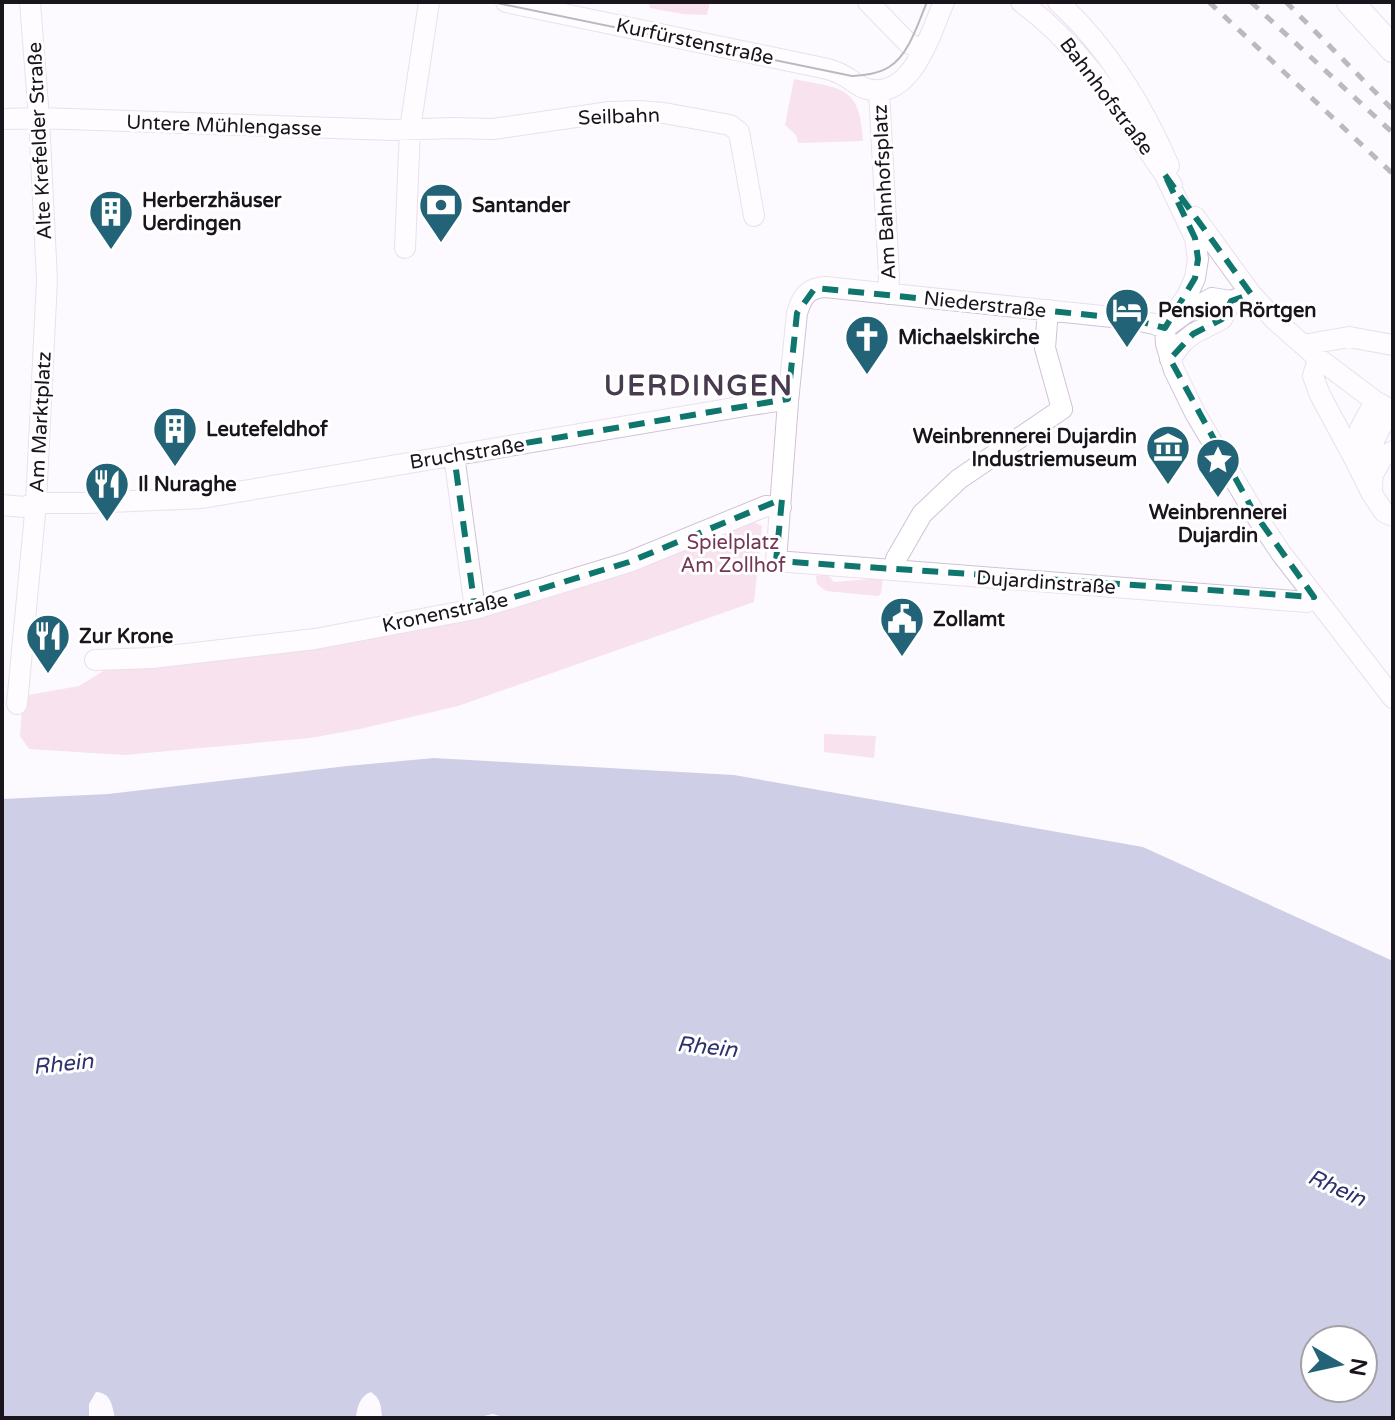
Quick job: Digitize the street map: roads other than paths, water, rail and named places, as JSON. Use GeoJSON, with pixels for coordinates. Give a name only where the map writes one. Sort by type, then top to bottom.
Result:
{"type":"FeatureCollection","features":[{"type":"Feature","properties":{"kind":"main road"},"geometry":{"type":"LineString","coordinates":[[1350,2],[1393,49]]}},
{"type":"Feature","properties":{"kind":"street","name":"Alte Krefelder Straße"},"geometry":{"type":"LineString","coordinates":[[30,2],[47,280]]}},
{"type":"Feature","properties":{"kind":"street"},"geometry":{"type":"LineString","coordinates":[[405,248],[410,129],[429,2]]}},
{"type":"Feature","properties":{"kind":"street","name":"Kurfürstenstraße"},"geometry":{"type":"LineString","coordinates":[[506,2],[828,69],[864,89],[879,91]]}},
{"type":"Feature","properties":{"kind":"street"},"geometry":{"type":"LineString","coordinates":[[868,2],[904,40],[923,50]]}},
{"type":"Feature","properties":{"kind":"street"},"geometry":{"type":"LineString","coordinates":[[879,91],[895,86],[912,72],[944,2]]}},
{"type":"Feature","properties":{"kind":"street","name":"Bahnhofstraße"},"geometry":{"type":"LineString","coordinates":[[1021,2],[1052,26],[1084,59],[1251,294],[1311,352],[1386,407]]}},
{"type":"Feature","properties":{"kind":"street","name":"Bahnhofstraße"},"geometry":{"type":"LineString","coordinates":[[1058,2],[1081,24],[1128,88],[1153,129],[1182,200]]}},
{"type":"Feature","properties":{"kind":"street","name":"Am Bahnhofsplatz"},"geometry":{"type":"LineString","coordinates":[[879,91],[888,294]]}},
{"type":"Feature","properties":{"kind":"street","name":"Seilbahn"},"geometry":{"type":"LineString","coordinates":[[410,129],[493,129],[610,112],[638,111],[730,125],[739,132],[754,216]]}},
{"type":"Feature","properties":{"kind":"street","name":"Untere Mühlengasse"},"geometry":{"type":"LineString","coordinates":[[2,119],[410,129]]}},
{"type":"Feature","properties":{"kind":"street"},"geometry":{"type":"LineString","coordinates":[[1165,175],[1195,238],[1198,259],[1195,278],[1187,296],[1165,328],[1170,359],[1195,413],[1255,514],[1314,597],[1393,698]]}},
{"type":"Feature","properties":{"kind":"street","name":"Am Marktplatz"},"geometry":{"type":"LineString","coordinates":[[47,280],[36,503],[146,501]]}},
{"type":"Feature","properties":{"kind":"street","name":"Niederstraße"},"geometry":{"type":"LineString","coordinates":[[788,402],[797,313],[806,293],[815,288],[1131,319],[1165,328]]}},
{"type":"Feature","properties":{"kind":"street"},"geometry":{"type":"LineString","coordinates":[[1165,328],[1212,298],[1231,301],[1251,294]]}},
{"type":"Feature","properties":{"kind":"street"},"geometry":{"type":"LineString","coordinates":[[1170,359],[1193,334],[1222,319],[1231,301]]}},
{"type":"Feature","properties":{"kind":"street"},"geometry":{"type":"LineString","coordinates":[[894,570],[896,559],[922,514],[931,505],[959,479],[1062,409],[1045,348],[1048,310]]}},
{"type":"Feature","properties":{"kind":"street"},"geometry":{"type":"LineString","coordinates":[[1393,345],[1349,337],[1311,352],[1313,376],[1320,395],[1372,485],[1384,512],[1393,516]]}},
{"type":"Feature","properties":{"kind":"street"},"geometry":{"type":"LineString","coordinates":[[781,507],[788,402]]}},
{"type":"Feature","properties":{"kind":"street","name":"Bruchstraße"},"geometry":{"type":"LineString","coordinates":[[146,501],[202,498],[764,403],[788,402]]}},
{"type":"Feature","properties":{"kind":"street"},"geometry":{"type":"LineString","coordinates":[[1354,458],[1360,429],[1386,407]]}},
{"type":"Feature","properties":{"kind":"street"},"geometry":{"type":"LineString","coordinates":[[1372,485],[1374,440],[1386,407]]}},
{"type":"Feature","properties":{"kind":"street"},"geometry":{"type":"LineString","coordinates":[[1372,485],[1383,457],[1393,451]]}},
{"type":"Feature","properties":{"kind":"street"},"geometry":{"type":"LineString","coordinates":[[454,455],[475,609]]}},
{"type":"Feature","properties":{"kind":"street"},"geometry":{"type":"LineString","coordinates":[[2,505],[24,507],[36,503],[11,666],[17,704]]}},
{"type":"Feature","properties":{"kind":"street","name":"Kronenstraße"},"geometry":{"type":"LineString","coordinates":[[95,660],[152,658],[315,639],[475,609],[629,562],[766,506],[781,507]]}},
{"type":"Feature","properties":{"kind":"street","name":"Dujardinstraße"},"geometry":{"type":"LineString","coordinates":[[781,507],[776,561],[1307,602],[1314,597]]}},
{"type":"Feature","properties":{"kind":"water","name":"Rhein"},"geometry":{"type":"Polygon","coordinates":[[[434,758],[734,775],[1143,847],[1393,961],[1393,1418],[506,1418],[493,1414],[475,1418],[382,1418],[380,1403],[371,1392],[360,1402],[356,1418],[115,1418],[108,1397],[96,1392],[89,1404],[89,1418],[2,1418],[2,799],[108,794],[434,758]]]}},
{"type":"Feature","properties":{"kind":"tram line"},"geometry":{"type":"LineString","coordinates":[[492,2],[852,76],[871,74],[896,62],[912,38],[927,2]]}},
{"type":"Feature","properties":{"kind":"railway"},"geometry":{"type":"LineString","coordinates":[[1209,2],[1393,174]]}},
{"type":"Feature","properties":{"kind":"railway"},"geometry":{"type":"LineString","coordinates":[[1251,2],[1393,133]]}},
{"type":"Feature","properties":{"kind":"railway"},"geometry":{"type":"LineString","coordinates":[[1286,2],[1393,110]]}},
{"type":"Feature","properties":{"kind":"place","name":"Santander"},"geometry":{"type":"Point","coordinates":[441,244]}},
{"type":"Feature","properties":{"kind":"place","name":"Herberzhäuser Uerdingen"},"geometry":{"type":"Point","coordinates":[111,251]}},
{"type":"Feature","properties":{"kind":"place","name":"Pension Rörtgen"},"geometry":{"type":"Point","coordinates":[1127,349]}},
{"type":"Feature","properties":{"kind":"place","name":"Michaelskirche"},"geometry":{"type":"Point","coordinates":[867,376]}},
{"type":"Feature","properties":{"kind":"place","name":"Leutefeldhof"},"geometry":{"type":"Point","coordinates":[175,468]}},
{"type":"Feature","properties":{"kind":"place","name":"Weinbrennerei Dujardin Industriemuseum"},"geometry":{"type":"Point","coordinates":[1168,486]}},
{"type":"Feature","properties":{"kind":"place","name":"Weinbrennerei Dujardin"},"geometry":{"type":"Point","coordinates":[1218,499]}},
{"type":"Feature","properties":{"kind":"place","name":"Il Nuraghe"},"geometry":{"type":"Point","coordinates":[107,523]}},
{"type":"Feature","properties":{"kind":"place","name":"Zollamt"},"geometry":{"type":"Point","coordinates":[902,658]}},
{"type":"Feature","properties":{"kind":"place","name":"Zur Krone"},"geometry":{"type":"Point","coordinates":[48,675]}},
{"type":"Feature","properties":{"kind":"district","name":"UERDINGEN"},"geometry":{"type":"Point","coordinates":[699,385]}},
{"type":"Feature","properties":{"kind":"park label","name":"Spielplatz Am Zollhof"},"geometry":{"type":"Point","coordinates":[733,554]}}]}
